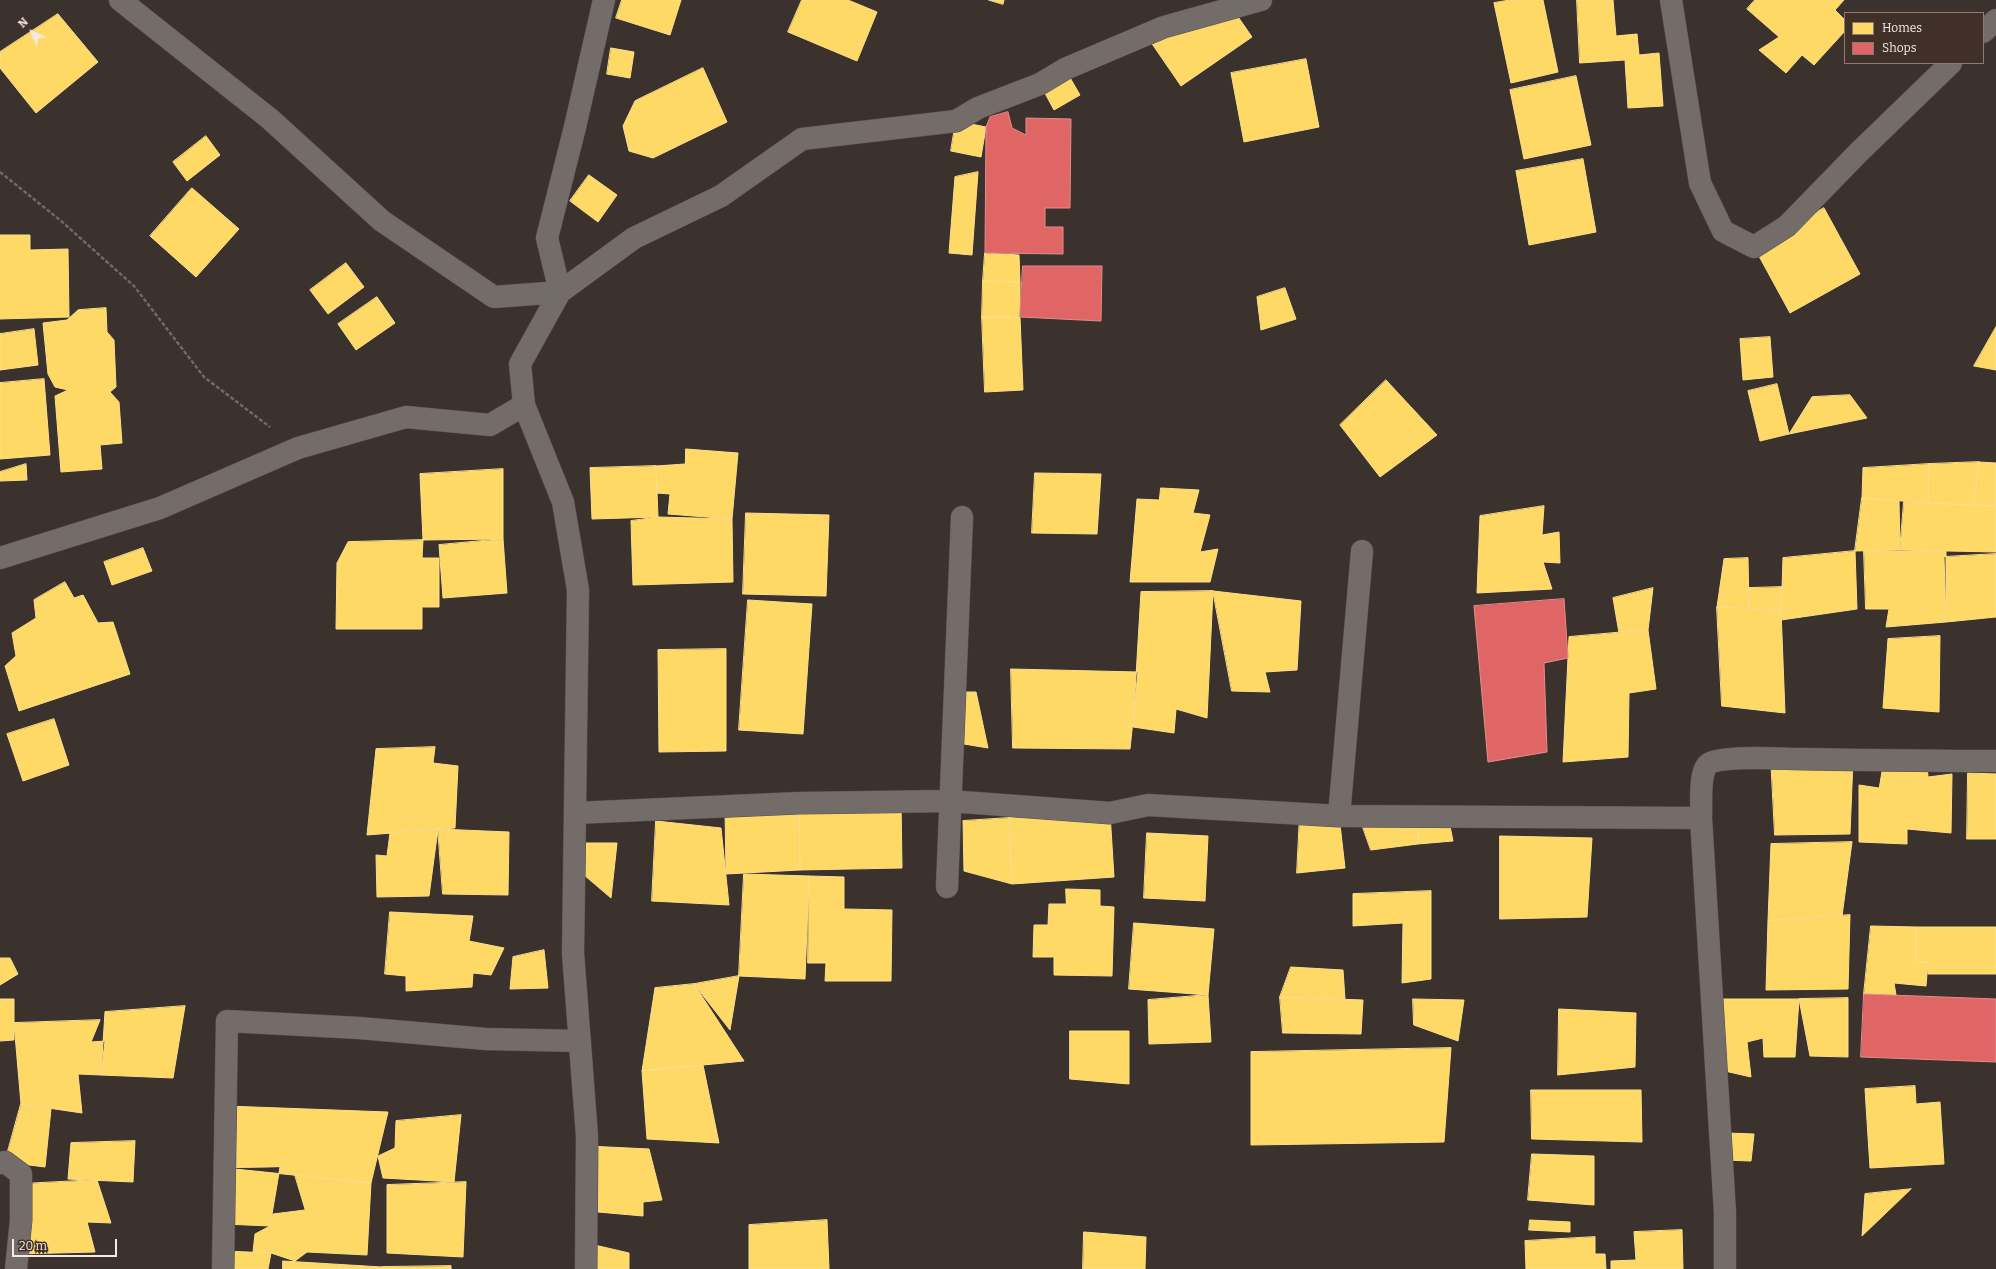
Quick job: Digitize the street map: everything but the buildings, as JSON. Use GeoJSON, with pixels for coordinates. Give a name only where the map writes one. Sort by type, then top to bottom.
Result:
{"type":"FeatureCollection","features":[{"type":"Feature","properties":{"kind":"street"},"geometry":{"type":"LineString","coordinates":[[120,0],[270,119],[382,221],[494,297],[560,292]]}},
{"type":"Feature","properties":{"kind":"street"},"geometry":{"type":"LineString","coordinates":[[560,292],[547,238],[575,127],[604,0]]}},
{"type":"Feature","properties":{"kind":"street"},"geometry":{"type":"LineString","coordinates":[[586,1269],[587,1136],[573,953],[578,590],[563,502],[524,405],[520,364],[560,292],[634,238],[721,196],[802,139],[956,121],[978,108],[1040,84],[1065,69],[1164,27],[1261,0]]}},
{"type":"Feature","properties":{"kind":"street"},"geometry":{"type":"LineString","coordinates":[[1671,0],[1700,183],[1723,231],[1754,247],[1787,226],[1859,152],[1950,64]]}},
{"type":"Feature","properties":{"kind":"street"},"geometry":{"type":"LineString","coordinates":[[1984,31],[1996,20]]}},
{"type":"Feature","properties":{"kind":"street"},"geometry":{"type":"LineString","coordinates":[[0,558],[160,508],[298,448],[406,417],[490,425],[524,405]]}},
{"type":"Feature","properties":{"kind":"street"},"geometry":{"type":"LineString","coordinates":[[947,887],[949,801],[962,517]]}},
{"type":"Feature","properties":{"kind":"street"},"geometry":{"type":"LineString","coordinates":[[1339,816],[1362,551]]}},
{"type":"Feature","properties":{"kind":"street"},"geometry":{"type":"LineString","coordinates":[[1725,1269],[1726,1213],[1701,818],[1703,772],[1709,763],[1721,760],[1760,758],[1927,762],[1996,760]]}},
{"type":"Feature","properties":{"kind":"street"},"geometry":{"type":"LineString","coordinates":[[575,814],[799,803],[949,801],[1110,813],[1148,805],[1339,816],[1701,818]]}},
{"type":"Feature","properties":{"kind":"street"},"geometry":{"type":"LineString","coordinates":[[223,1269],[227,1021],[359,1028],[486,1039],[580,1041]]}},
{"type":"Feature","properties":{"kind":"street"},"geometry":{"type":"LineString","coordinates":[[0,1162],[6,1162],[21,1174],[21,1220],[16,1269]]}},
{"type":"Feature","properties":{"kind":"path"},"geometry":{"type":"LineString","coordinates":[[0,172],[60,220],[134,286],[204,377],[298,448]]}}]}
